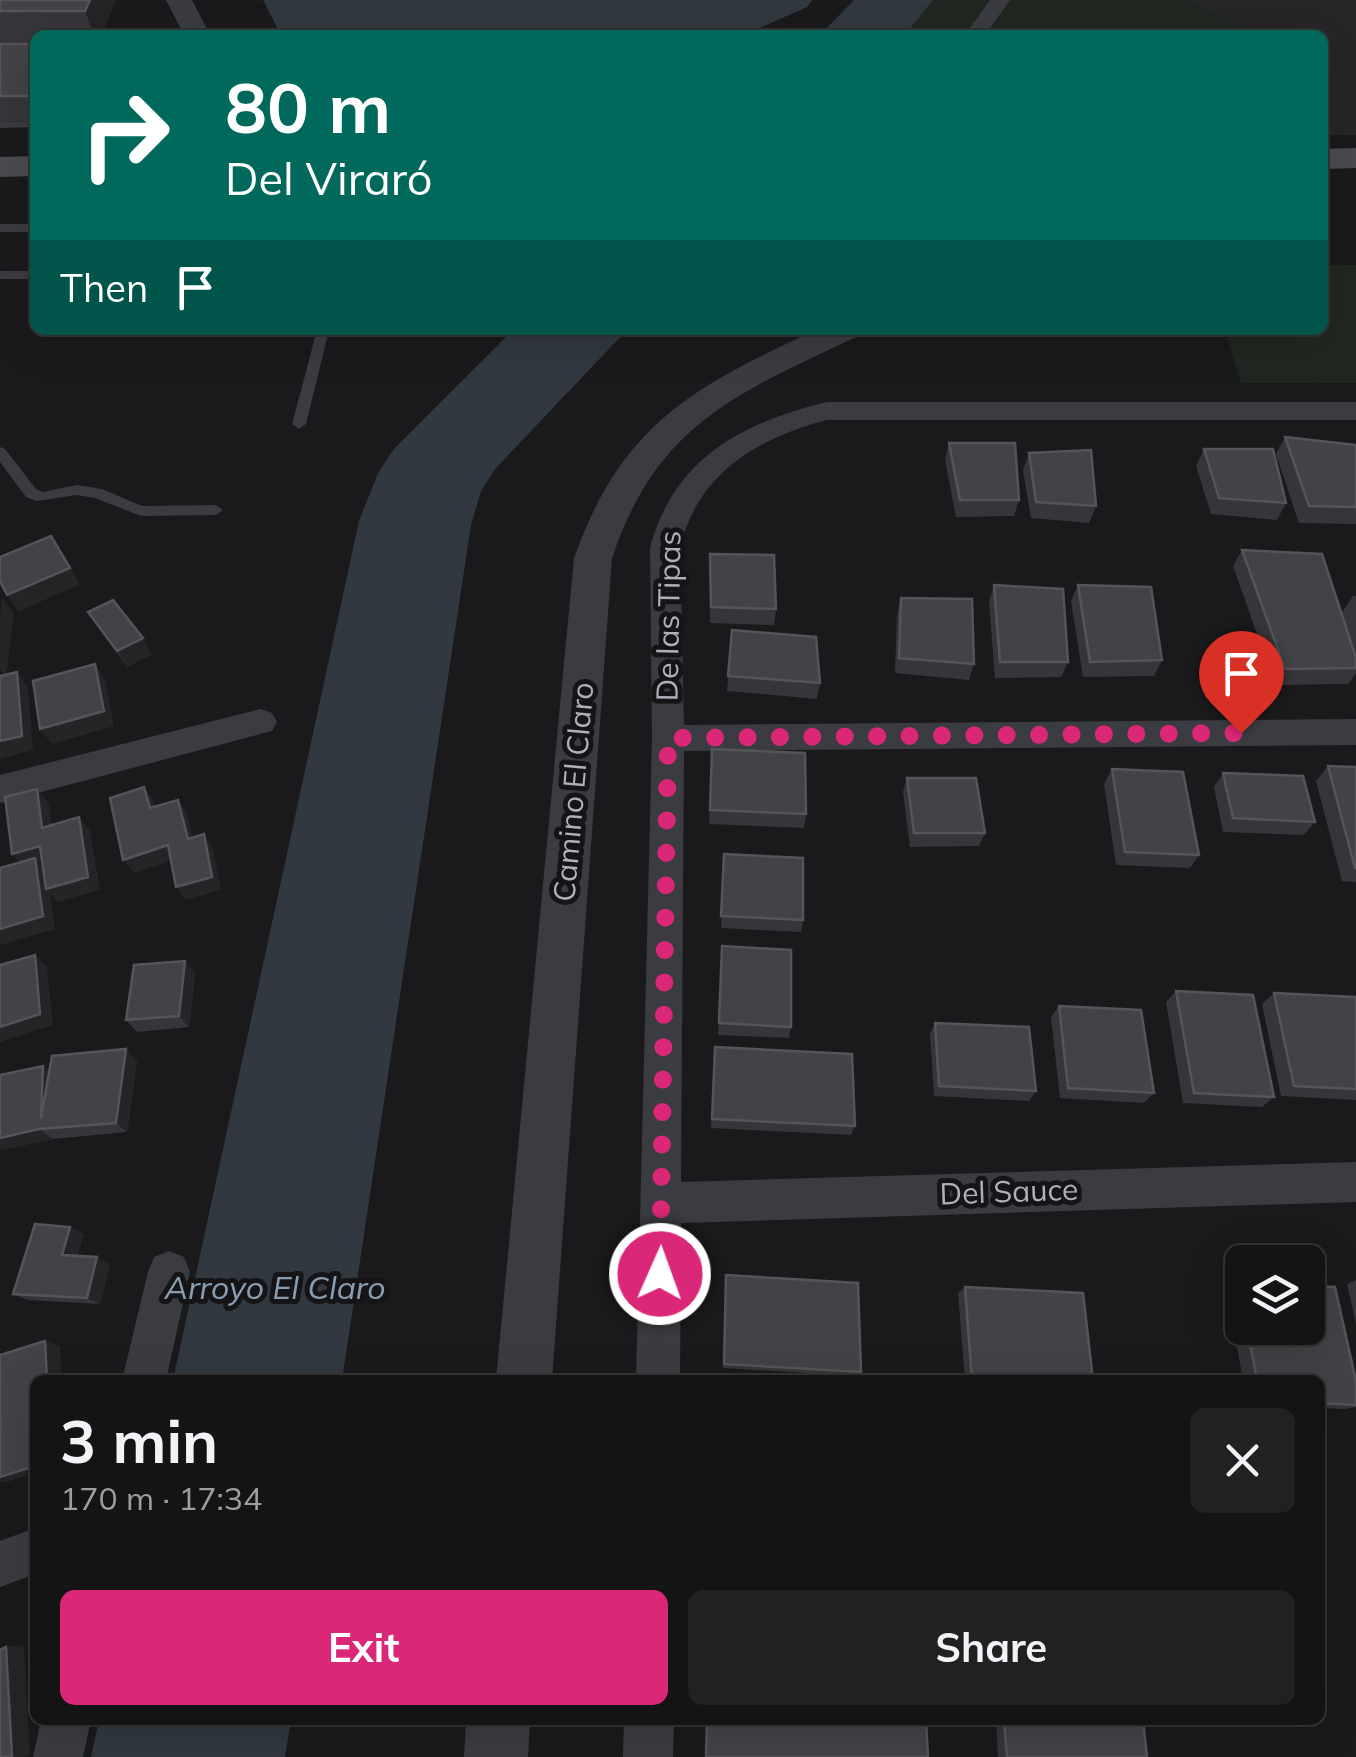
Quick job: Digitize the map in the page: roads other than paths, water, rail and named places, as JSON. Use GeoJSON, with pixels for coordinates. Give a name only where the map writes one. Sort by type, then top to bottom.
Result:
{"type":"FeatureCollection","features":[{"type":"Feature","properties":{"kind":"main road"},"geometry":{"type":"LineString","coordinates":[[1328,158],[1356,158]]}},
{"type":"Feature","properties":{"kind":"main road"},"geometry":{"type":"LineString","coordinates":[[0,167],[30,166]]}},
{"type":"Feature","properties":{"kind":"main road"},"geometry":{"type":"LineString","coordinates":[[1328,180],[1356,180]]}},
{"type":"Feature","properties":{"kind":"main road"},"geometry":{"type":"LineString","coordinates":[[0,191],[30,191]]}},
{"type":"Feature","properties":{"kind":"street"},"geometry":{"type":"LineString","coordinates":[[179,0],[194,30]]}},
{"type":"Feature","properties":{"kind":"street"},"geometry":{"type":"LineString","coordinates":[[982,19],[1000,0]]}},
{"type":"Feature","properties":{"kind":"street","name":"Camino El Claro"},"geometry":{"type":"LineString","coordinates":[[524,1375],[593,558],[600,528],[632,468],[670,426],[720,391],[834,335]]}},
{"type":"Feature","properties":{"kind":"street","name":"De las Tipas"},"geometry":{"type":"LineString","coordinates":[[658,1375],[668,524],[708,469],[756,434],[796,417],[827,411],[1356,411]]}},
{"type":"Feature","properties":{"kind":"street"},"geometry":{"type":"LineString","coordinates":[[0,789],[262,722]]}},
{"type":"Feature","properties":{"kind":"street"},"geometry":{"type":"LineString","coordinates":[[668,738],[1356,732]]}},
{"type":"Feature","properties":{"kind":"street","name":"Del Sauce"},"geometry":{"type":"LineString","coordinates":[[662,1203],[1356,1182]]}},
{"type":"Feature","properties":{"kind":"street"},"geometry":{"type":"LineString","coordinates":[[145,1375],[169,1272]]}},
{"type":"Feature","properties":{"kind":"street"},"geometry":{"type":"LineString","coordinates":[[0,1564],[30,1553]]}},
{"type":"Feature","properties":{"kind":"street"},"geometry":{"type":"LineString","coordinates":[[58,1757],[65,1725]]}},
{"type":"Feature","properties":{"kind":"street"},"geometry":{"type":"LineString","coordinates":[[496,1757],[498,1725]]}},
{"type":"Feature","properties":{"kind":"street"},"geometry":{"type":"LineString","coordinates":[[648,1757],[649,1725]]}},
{"type":"Feature","properties":{"kind":"lane"},"geometry":{"type":"LineString","coordinates":[[0,124],[30,124]]}},
{"type":"Feature","properties":{"kind":"lane"},"geometry":{"type":"LineString","coordinates":[[0,228],[30,228]]}},
{"type":"Feature","properties":{"kind":"lane"},"geometry":{"type":"LineString","coordinates":[[0,275],[30,275]]}},
{"type":"Feature","properties":{"kind":"lane"},"geometry":{"type":"LineString","coordinates":[[299,424],[322,335]]}},
{"type":"Feature","properties":{"kind":"lane"},"geometry":{"type":"LineString","coordinates":[[0,452],[31,492],[42,497],[77,490],[97,492],[142,511],[216,510]]}},
{"type":"Feature","properties":{"kind":"water"},"geometry":{"type":"Polygon","coordinates":[[[263,0],[812,0],[807,7],[755,30],[278,30],[263,0]]]}},
{"type":"Feature","properties":{"kind":"water"},"geometry":{"type":"Polygon","coordinates":[[[854,0],[933,0],[909,30],[825,30],[854,0]]]}},
{"type":"Feature","properties":{"kind":"water","name":"Arroyo El Claro"},"geometry":{"type":"Polygon","coordinates":[[[508,335],[622,335],[495,469],[481,491],[471,525],[343,1375],[174,1375],[359,521],[378,473],[394,449],[508,335]]]}},
{"type":"Feature","properties":{"kind":"water"},"geometry":{"type":"Polygon","coordinates":[[[98,1725],[290,1725],[285,1757],[91,1757],[98,1725]]]}}]}
